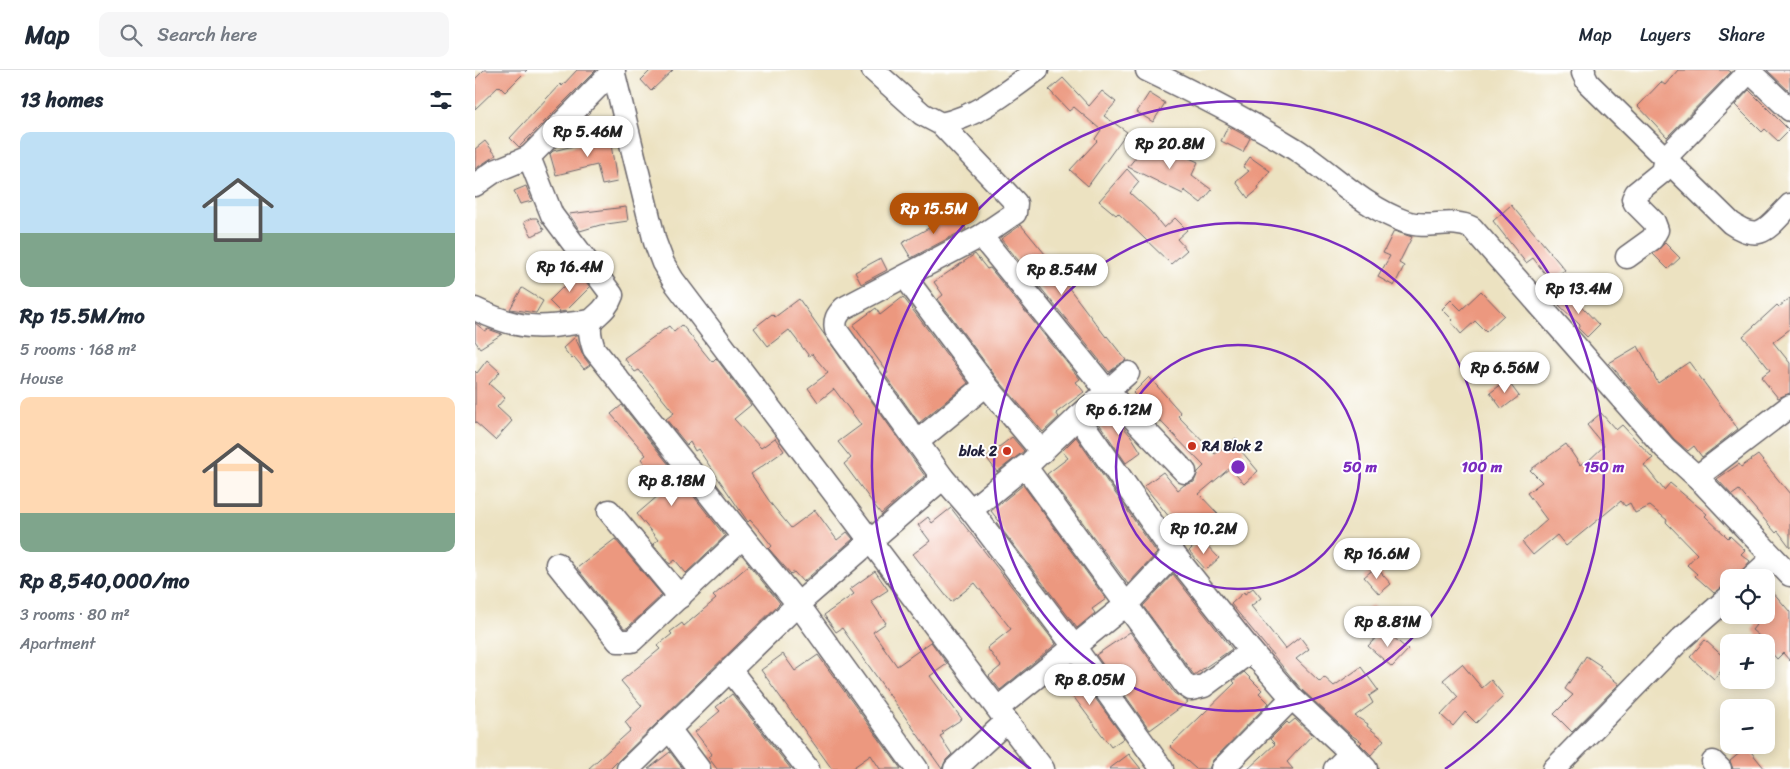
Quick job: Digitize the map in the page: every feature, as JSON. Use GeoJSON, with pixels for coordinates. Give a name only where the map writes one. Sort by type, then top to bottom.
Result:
{"type":"FeatureCollection","features":[{"type":"Feature","properties":{"kind":"street"},"geometry":{"type":"LineString","coordinates":[[475,185],[495,171],[529,157],[613,70]]}},
{"type":"Feature","properties":{"kind":"street"},"geometry":{"type":"LineString","coordinates":[[613,70],[641,190],[663,263],[679,288],[1043,769]]}},
{"type":"Feature","properties":{"kind":"street"},"geometry":{"type":"LineString","coordinates":[[873,70],[922,114],[941,124],[1016,203],[1015,213],[981,236],[844,308],[837,316],[836,330],[943,478],[971,510],[1073,645],[1162,769]]}},
{"type":"Feature","properties":{"kind":"street"},"geometry":{"type":"LineString","coordinates":[[941,124],[959,120],[985,107],[1037,70]]}},
{"type":"Feature","properties":{"kind":"street"},"geometry":{"type":"LineString","coordinates":[[1147,70],[1295,150],[1344,187],[1406,223],[1423,226],[1457,223],[1472,228],[1665,448],[1697,477],[1783,563],[1770,569]]}},
{"type":"Feature","properties":{"kind":"street"},"geometry":{"type":"LineString","coordinates":[[1584,70],[1583,73],[1588,83],[1731,223],[1746,233],[1756,234],[1763,230],[1790,205]]}},
{"type":"Feature","properties":{"kind":"street"},"geometry":{"type":"LineString","coordinates":[[1627,257],[1652,239],[1657,230],[1655,222],[1633,200],[1636,193],[1662,172],[1665,158],[1750,70],[1790,110]]}},
{"type":"Feature","properties":{"kind":"street"},"geometry":{"type":"LineString","coordinates":[[529,157],[551,215],[612,295],[610,302],[591,321],[588,331],[594,349],[798,604],[917,769]]}},
{"type":"Feature","properties":{"kind":"street"},"geometry":{"type":"LineString","coordinates":[[981,236],[1107,390],[1185,472]]}},
{"type":"Feature","properties":{"kind":"street"},"geometry":{"type":"LineString","coordinates":[[905,277],[986,385],[1043,452]]}},
{"type":"Feature","properties":{"kind":"street"},"geometry":{"type":"LineString","coordinates":[[475,309],[501,322],[538,328],[591,321]]}},
{"type":"Feature","properties":{"kind":"street"},"geometry":{"type":"LineString","coordinates":[[971,510],[1043,452],[1107,390],[1128,373]]}},
{"type":"Feature","properties":{"kind":"street"},"geometry":{"type":"LineString","coordinates":[[917,442],[986,385]]}},
{"type":"Feature","properties":{"kind":"street"},"geometry":{"type":"LineString","coordinates":[[1697,477],[1790,406]]}},
{"type":"Feature","properties":{"kind":"street"},"geometry":{"type":"LineString","coordinates":[[1078,417],[1174,554],[1251,651],[1292,698],[1359,761],[1335,769]]}},
{"type":"Feature","properties":{"kind":"street"},"geometry":{"type":"LineString","coordinates":[[1025,466],[1185,685],[1191,689],[1204,686],[1251,651]]}},
{"type":"Feature","properties":{"kind":"street"},"geometry":{"type":"LineString","coordinates":[[627,769],[798,604],[943,478]]}},
{"type":"Feature","properties":{"kind":"street"},"geometry":{"type":"LineString","coordinates":[[609,511],[680,597]]}},
{"type":"Feature","properties":{"kind":"street"},"geometry":{"type":"LineString","coordinates":[[557,564],[618,641],[625,643],[633,641],[743,537]]}},
{"type":"Feature","properties":{"kind":"street"},"geometry":{"type":"LineString","coordinates":[[955,769],[1003,714],[1073,645],[1127,604],[1174,554]]}},
{"type":"Feature","properties":{"kind":"street"},"geometry":{"type":"LineString","coordinates":[[1554,769],[1681,639],[1720,605]]}},
{"type":"Feature","properties":{"kind":"street"},"geometry":{"type":"LineString","coordinates":[[730,670],[808,769]]}},
{"type":"Feature","properties":{"kind":"street"},"geometry":{"type":"LineString","coordinates":[[1222,769],[1292,698]]}},
{"type":"Feature","properties":{"kind":"street"},"geometry":{"type":"LineString","coordinates":[[669,729],[699,769]]}},
{"type":"Feature","properties":{"kind":"building"},"geometry":{"type":"Polygon","coordinates":[[[484,70],[527,70],[505,92],[499,86],[475,109],[475,79],[484,70]]]}},
{"type":"Feature","properties":{"kind":"building"},"geometry":{"type":"Polygon","coordinates":[[[577,70],[596,70],[519,147],[510,138],[560,84],[562,86],[577,70]]]}},
{"type":"Feature","properties":{"kind":"building"},"geometry":{"type":"Polygon","coordinates":[[[651,70],[673,70],[651,91],[641,80],[651,70]]]}},
{"type":"Feature","properties":{"kind":"building"},"geometry":{"type":"Polygon","coordinates":[[[1678,70],[1728,70],[1731,72],[1667,137],[1638,106],[1661,82],[1665,85],[1678,70]]]}},
{"type":"Feature","properties":{"kind":"building"},"geometry":{"type":"Polygon","coordinates":[[[1767,70],[1790,70],[1790,92],[1767,70]]]}},
{"type":"Feature","properties":{"kind":"building"},"geometry":{"type":"Polygon","coordinates":[[[1063,78],[1089,106],[1102,91],[1116,102],[1104,116],[1127,132],[1088,186],[1070,170],[1097,141],[1095,139],[1101,130],[1074,107],[1069,111],[1049,90],[1063,78]]]}},
{"type":"Feature","properties":{"kind":"building"},"geometry":{"type":"Polygon","coordinates":[[[1749,90],[1789,130],[1778,141],[1765,129],[1762,132],[1735,105],[1749,90]]]}},
{"type":"Feature","properties":{"kind":"building"},"geometry":{"type":"Polygon","coordinates":[[[1149,93],[1165,103],[1153,122],[1137,112],[1149,93]]]}},
{"type":"Feature","properties":{"kind":"building"},"geometry":{"type":"Polygon","coordinates":[[[1228,126],[1250,138],[1243,152],[1221,141],[1228,126]]]}},
{"type":"Feature","properties":{"kind":"building"},"geometry":{"type":"Polygon","coordinates":[[[609,132],[617,182],[602,185],[597,165],[556,175],[550,154],[553,151],[594,141],[593,135],[609,132]]]}},
{"type":"Feature","properties":{"kind":"building"},"geometry":{"type":"Polygon","coordinates":[[[1151,139],[1168,154],[1170,149],[1198,162],[1192,175],[1212,190],[1201,203],[1184,190],[1183,194],[1128,167],[1151,139]]]}},
{"type":"Feature","properties":{"kind":"building"},"geometry":{"type":"Polygon","coordinates":[[[485,141],[496,155],[475,169],[475,149],[485,141]]]}},
{"type":"Feature","properties":{"kind":"building"},"geometry":{"type":"Polygon","coordinates":[[[1250,157],[1270,171],[1258,187],[1259,189],[1248,198],[1236,182],[1249,171],[1243,167],[1250,157]]]}},
{"type":"Feature","properties":{"kind":"building"},"geometry":{"type":"Polygon","coordinates":[[[1127,169],[1139,182],[1130,193],[1151,212],[1164,228],[1175,218],[1187,230],[1177,239],[1187,250],[1171,264],[1118,213],[1116,215],[1099,201],[1127,169]]]}},
{"type":"Feature","properties":{"kind":"building"},"geometry":{"type":"Polygon","coordinates":[[[526,186],[532,201],[520,204],[514,191],[526,186]]]}},
{"type":"Feature","properties":{"kind":"building"},"geometry":{"type":"Polygon","coordinates":[[[1511,205],[1565,270],[1551,281],[1533,258],[1526,263],[1493,221],[1511,205]]]}},
{"type":"Feature","properties":{"kind":"building"},"geometry":{"type":"Polygon","coordinates":[[[626,207],[628,221],[600,225],[580,231],[569,214],[626,207]]]}},
{"type":"Feature","properties":{"kind":"building"},"geometry":{"type":"Polygon","coordinates":[[[957,212],[966,229],[911,258],[902,243],[957,212]]]}},
{"type":"Feature","properties":{"kind":"building"},"geometry":{"type":"Polygon","coordinates":[[[537,218],[544,230],[532,236],[524,222],[537,218]]]}},
{"type":"Feature","properties":{"kind":"building"},"geometry":{"type":"Polygon","coordinates":[[[1021,225],[1055,266],[1053,267],[1106,337],[1126,360],[1109,372],[1001,239],[1021,225]]]}},
{"type":"Feature","properties":{"kind":"building"},"geometry":{"type":"Polygon","coordinates":[[[1394,231],[1412,237],[1399,263],[1404,266],[1394,286],[1378,277],[1390,256],[1383,253],[1394,231]]]}},
{"type":"Feature","properties":{"kind":"building"},"geometry":{"type":"Polygon","coordinates":[[[1665,243],[1680,258],[1668,269],[1653,254],[1665,243]]]}},
{"type":"Feature","properties":{"kind":"building"},"geometry":{"type":"Polygon","coordinates":[[[975,254],[987,269],[990,268],[1080,379],[1076,382],[1084,392],[1056,413],[1059,417],[1043,432],[996,377],[938,299],[943,295],[934,282],[975,254]]]}},
{"type":"Feature","properties":{"kind":"building"},"geometry":{"type":"Polygon","coordinates":[[[881,258],[887,270],[861,284],[855,272],[881,258]]]}},
{"type":"Feature","properties":{"kind":"building"},"geometry":{"type":"Polygon","coordinates":[[[578,272],[590,287],[566,311],[560,312],[549,301],[578,272]]]}},
{"type":"Feature","properties":{"kind":"building"},"geometry":{"type":"Polygon","coordinates":[[[522,288],[543,301],[536,313],[510,309],[522,288]]]}},
{"type":"Feature","properties":{"kind":"building"},"geometry":{"type":"Polygon","coordinates":[[[1481,291],[1504,315],[1486,332],[1475,321],[1461,334],[1451,322],[1453,320],[1442,309],[1451,300],[1461,310],[1481,291]]]}},
{"type":"Feature","properties":{"kind":"building"},"geometry":{"type":"Polygon","coordinates":[[[1570,294],[1599,325],[1587,337],[1578,328],[1580,325],[1559,305],[1570,294]]]}},
{"type":"Feature","properties":{"kind":"building"},"geometry":{"type":"Polygon","coordinates":[[[903,297],[968,383],[919,423],[885,375],[888,373],[853,325],[876,308],[880,315],[903,297]]]}},
{"type":"Feature","properties":{"kind":"building"},"geometry":{"type":"Polygon","coordinates":[[[1790,298],[1790,329],[1773,342],[1790,363],[1790,393],[1778,398],[1761,377],[1770,370],[1743,336],[1777,305],[1779,307],[1790,298]]]}},
{"type":"Feature","properties":{"kind":"building"},"geometry":{"type":"Polygon","coordinates":[[[799,299],[925,476],[881,514],[844,464],[851,458],[838,442],[861,425],[834,389],[818,402],[808,388],[828,373],[812,354],[809,356],[789,330],[768,346],[754,328],[772,314],[775,317],[799,299]]]}},
{"type":"Feature","properties":{"kind":"building"},"geometry":{"type":"Polygon","coordinates":[[[475,323],[485,331],[488,329],[502,334],[480,348],[475,341],[475,323]]]}},
{"type":"Feature","properties":{"kind":"building"},"geometry":{"type":"Polygon","coordinates":[[[682,325],[712,362],[716,358],[751,405],[734,419],[761,448],[775,438],[784,451],[751,474],[772,505],[791,528],[815,510],[837,540],[847,532],[853,539],[803,582],[794,572],[791,574],[769,549],[772,546],[750,520],[748,522],[698,449],[695,451],[690,442],[687,445],[666,419],[674,413],[639,370],[635,372],[624,358],[669,326],[674,332],[682,325]]]}},
{"type":"Feature","properties":{"kind":"building"},"geometry":{"type":"Polygon","coordinates":[[[575,337],[584,357],[590,365],[584,369],[563,348],[575,337]]]}},
{"type":"Feature","properties":{"kind":"building"},"geometry":{"type":"Polygon","coordinates":[[[1638,346],[1658,383],[1689,362],[1738,429],[1702,457],[1694,446],[1688,451],[1674,439],[1609,363],[1638,346]]]}},
{"type":"Feature","properties":{"kind":"building"},"geometry":{"type":"Polygon","coordinates":[[[487,360],[500,372],[489,384],[505,398],[497,407],[512,421],[495,440],[475,422],[475,371],[477,373],[487,360]]]}},
{"type":"Feature","properties":{"kind":"building"},"geometry":{"type":"Polygon","coordinates":[[[1149,377],[1181,413],[1178,416],[1215,454],[1236,438],[1245,450],[1242,452],[1258,471],[1244,484],[1230,468],[1199,494],[1218,514],[1191,538],[1172,516],[1170,518],[1144,486],[1163,472],[1178,490],[1184,485],[1194,482],[1198,472],[1204,466],[1133,393],[1149,377]]]}},
{"type":"Feature","properties":{"kind":"building"},"geometry":{"type":"Polygon","coordinates":[[[1507,380],[1519,396],[1502,409],[1490,393],[1507,380]]]}},
{"type":"Feature","properties":{"kind":"building"},"geometry":{"type":"Polygon","coordinates":[[[622,405],[725,536],[686,573],[675,560],[670,564],[653,544],[658,540],[637,514],[666,489],[641,459],[646,455],[611,414],[622,405]]]}},
{"type":"Feature","properties":{"kind":"building"},"geometry":{"type":"Polygon","coordinates":[[[1107,409],[1131,436],[1141,452],[1126,463],[1096,419],[1107,409]]]}},
{"type":"Feature","properties":{"kind":"building"},"geometry":{"type":"Polygon","coordinates":[[[1601,413],[1616,430],[1622,425],[1653,458],[1644,465],[1664,490],[1670,483],[1707,514],[1705,516],[1728,538],[1730,536],[1745,550],[1741,554],[1750,561],[1743,569],[1720,569],[1720,589],[1714,593],[1695,576],[1697,574],[1687,565],[1697,554],[1666,522],[1667,520],[1650,506],[1635,513],[1630,503],[1625,506],[1621,501],[1566,546],[1557,535],[1533,555],[1522,542],[1547,520],[1527,493],[1542,482],[1530,470],[1566,444],[1580,465],[1584,462],[1585,464],[1604,446],[1587,425],[1601,413]]]}},
{"type":"Feature","properties":{"kind":"building"},"geometry":{"type":"Polygon","coordinates":[[[1012,437],[1024,451],[997,472],[986,457],[1012,437]]]}},
{"type":"Feature","properties":{"kind":"building"},"geometry":{"type":"Polygon","coordinates":[[[1076,437],[1157,553],[1128,584],[1047,474],[1068,458],[1062,451],[1076,437]]]}},
{"type":"Feature","properties":{"kind":"building"},"geometry":{"type":"Polygon","coordinates":[[[1758,455],[1790,494],[1790,547],[1778,531],[1776,533],[1739,490],[1732,495],[1717,479],[1739,464],[1741,467],[1758,455]]]}},
{"type":"Feature","properties":{"kind":"building"},"geometry":{"type":"Polygon","coordinates":[[[1023,485],[1106,599],[1092,609],[1095,613],[1077,628],[997,523],[999,521],[991,511],[1023,485]]]}},
{"type":"Feature","properties":{"kind":"building"},"geometry":{"type":"Polygon","coordinates":[[[951,508],[1056,644],[1000,690],[989,676],[1001,666],[987,648],[1011,629],[975,583],[951,602],[913,554],[930,541],[918,525],[928,517],[932,523],[951,508]]]}},
{"type":"Feature","properties":{"kind":"building"},"geometry":{"type":"Polygon","coordinates":[[[615,539],[662,595],[627,628],[624,628],[577,568],[615,539]]]}},
{"type":"Feature","properties":{"kind":"building"},"geometry":{"type":"Polygon","coordinates":[[[1201,539],[1219,558],[1206,570],[1189,551],[1201,539]]]}},
{"type":"Feature","properties":{"kind":"building"},"geometry":{"type":"Polygon","coordinates":[[[749,565],[780,603],[610,769],[588,769],[631,730],[625,722],[642,706],[621,681],[660,649],[657,646],[672,634],[670,632],[682,623],[684,626],[716,599],[713,596],[749,565]]]}},
{"type":"Feature","properties":{"kind":"building"},"geometry":{"type":"Polygon","coordinates":[[[1376,567],[1391,584],[1379,594],[1364,577],[1376,567]]]}},
{"type":"Feature","properties":{"kind":"building"},"geometry":{"type":"Polygon","coordinates":[[[875,571],[888,590],[871,601],[886,623],[873,632],[897,666],[931,642],[947,664],[930,676],[962,719],[942,732],[944,734],[940,736],[952,754],[946,760],[942,769],[842,628],[836,632],[824,615],[854,594],[850,589],[875,571]]]}},
{"type":"Feature","properties":{"kind":"building"},"geometry":{"type":"Polygon","coordinates":[[[1173,574],[1232,649],[1194,675],[1143,606],[1173,574]]]}},
{"type":"Feature","properties":{"kind":"building"},"geometry":{"type":"Polygon","coordinates":[[[1253,588],[1261,598],[1251,606],[1285,649],[1300,637],[1309,649],[1296,659],[1320,682],[1324,677],[1334,686],[1361,667],[1378,690],[1369,696],[1373,703],[1355,716],[1368,724],[1367,726],[1384,740],[1371,755],[1360,744],[1362,742],[1351,735],[1301,689],[1231,604],[1244,592],[1245,594],[1253,588]]]}},
{"type":"Feature","properties":{"kind":"building"},"geometry":{"type":"Polygon","coordinates":[[[1775,594],[1790,612],[1790,661],[1783,653],[1777,659],[1775,657],[1775,634],[1757,634],[1752,630],[1756,625],[1775,624],[1775,594]]]}},
{"type":"Feature","properties":{"kind":"building"},"geometry":{"type":"Polygon","coordinates":[[[1372,605],[1386,621],[1375,630],[1361,614],[1372,605]]]}},
{"type":"Feature","properties":{"kind":"building"},"geometry":{"type":"Polygon","coordinates":[[[1384,629],[1408,650],[1392,667],[1368,646],[1384,629]]]}},
{"type":"Feature","properties":{"kind":"building"},"geometry":{"type":"Polygon","coordinates":[[[1130,632],[1174,693],[1188,702],[1150,730],[1096,655],[1130,632]]]}},
{"type":"Feature","properties":{"kind":"building"},"geometry":{"type":"Polygon","coordinates":[[[1705,640],[1720,654],[1720,672],[1714,679],[1690,657],[1705,640]]]}},
{"type":"Feature","properties":{"kind":"building"},"geometry":{"type":"Polygon","coordinates":[[[783,654],[795,671],[818,655],[901,769],[880,769],[871,755],[851,769],[832,769],[761,670],[783,654]]]}},
{"type":"Feature","properties":{"kind":"building"},"geometry":{"type":"Polygon","coordinates":[[[1586,656],[1601,666],[1599,668],[1619,684],[1572,732],[1554,714],[1573,695],[1565,689],[1586,656]]]}},
{"type":"Feature","properties":{"kind":"building"},"geometry":{"type":"Polygon","coordinates":[[[1462,664],[1482,688],[1491,680],[1504,696],[1476,723],[1465,712],[1453,726],[1441,715],[1458,697],[1443,680],[1462,664]]]}},
{"type":"Feature","properties":{"kind":"building"},"geometry":{"type":"Polygon","coordinates":[[[1072,666],[1124,738],[1111,747],[1064,684],[1062,686],[1056,678],[1072,666]]]}},
{"type":"Feature","properties":{"kind":"building"},"geometry":{"type":"Polygon","coordinates":[[[1244,672],[1262,690],[1259,693],[1269,703],[1213,760],[1209,769],[1196,769],[1170,746],[1244,672]]]}},
{"type":"Feature","properties":{"kind":"building"},"geometry":{"type":"Polygon","coordinates":[[[732,694],[791,769],[717,769],[708,757],[712,754],[695,732],[720,711],[716,707],[732,694]]]}},
{"type":"Feature","properties":{"kind":"building"},"geometry":{"type":"Polygon","coordinates":[[[1295,719],[1312,735],[1287,762],[1293,769],[1248,769],[1275,744],[1270,739],[1287,722],[1289,724],[1295,719]]]}},
{"type":"Feature","properties":{"kind":"building"},"geometry":{"type":"Polygon","coordinates":[[[670,752],[683,769],[648,769],[670,752]]]}},
{"type":"Feature","properties":{"kind":"building"},"geometry":{"type":"Polygon","coordinates":[[[1129,754],[1141,769],[1109,769],[1129,754]]]}},
{"type":"Feature","properties":{"kind":"building"},"geometry":{"type":"Polygon","coordinates":[[[1738,754],[1753,754],[1765,769],[1733,769],[1730,761],[1738,754]]]}},
{"type":"Feature","properties":{"kind":"place","name":"RA Blok 2"},"geometry":{"type":"Point","coordinates":[1192,446]}},
{"type":"Feature","properties":{"kind":"place","name":"blok 2"},"geometry":{"type":"Point","coordinates":[1007,451]}}]}
